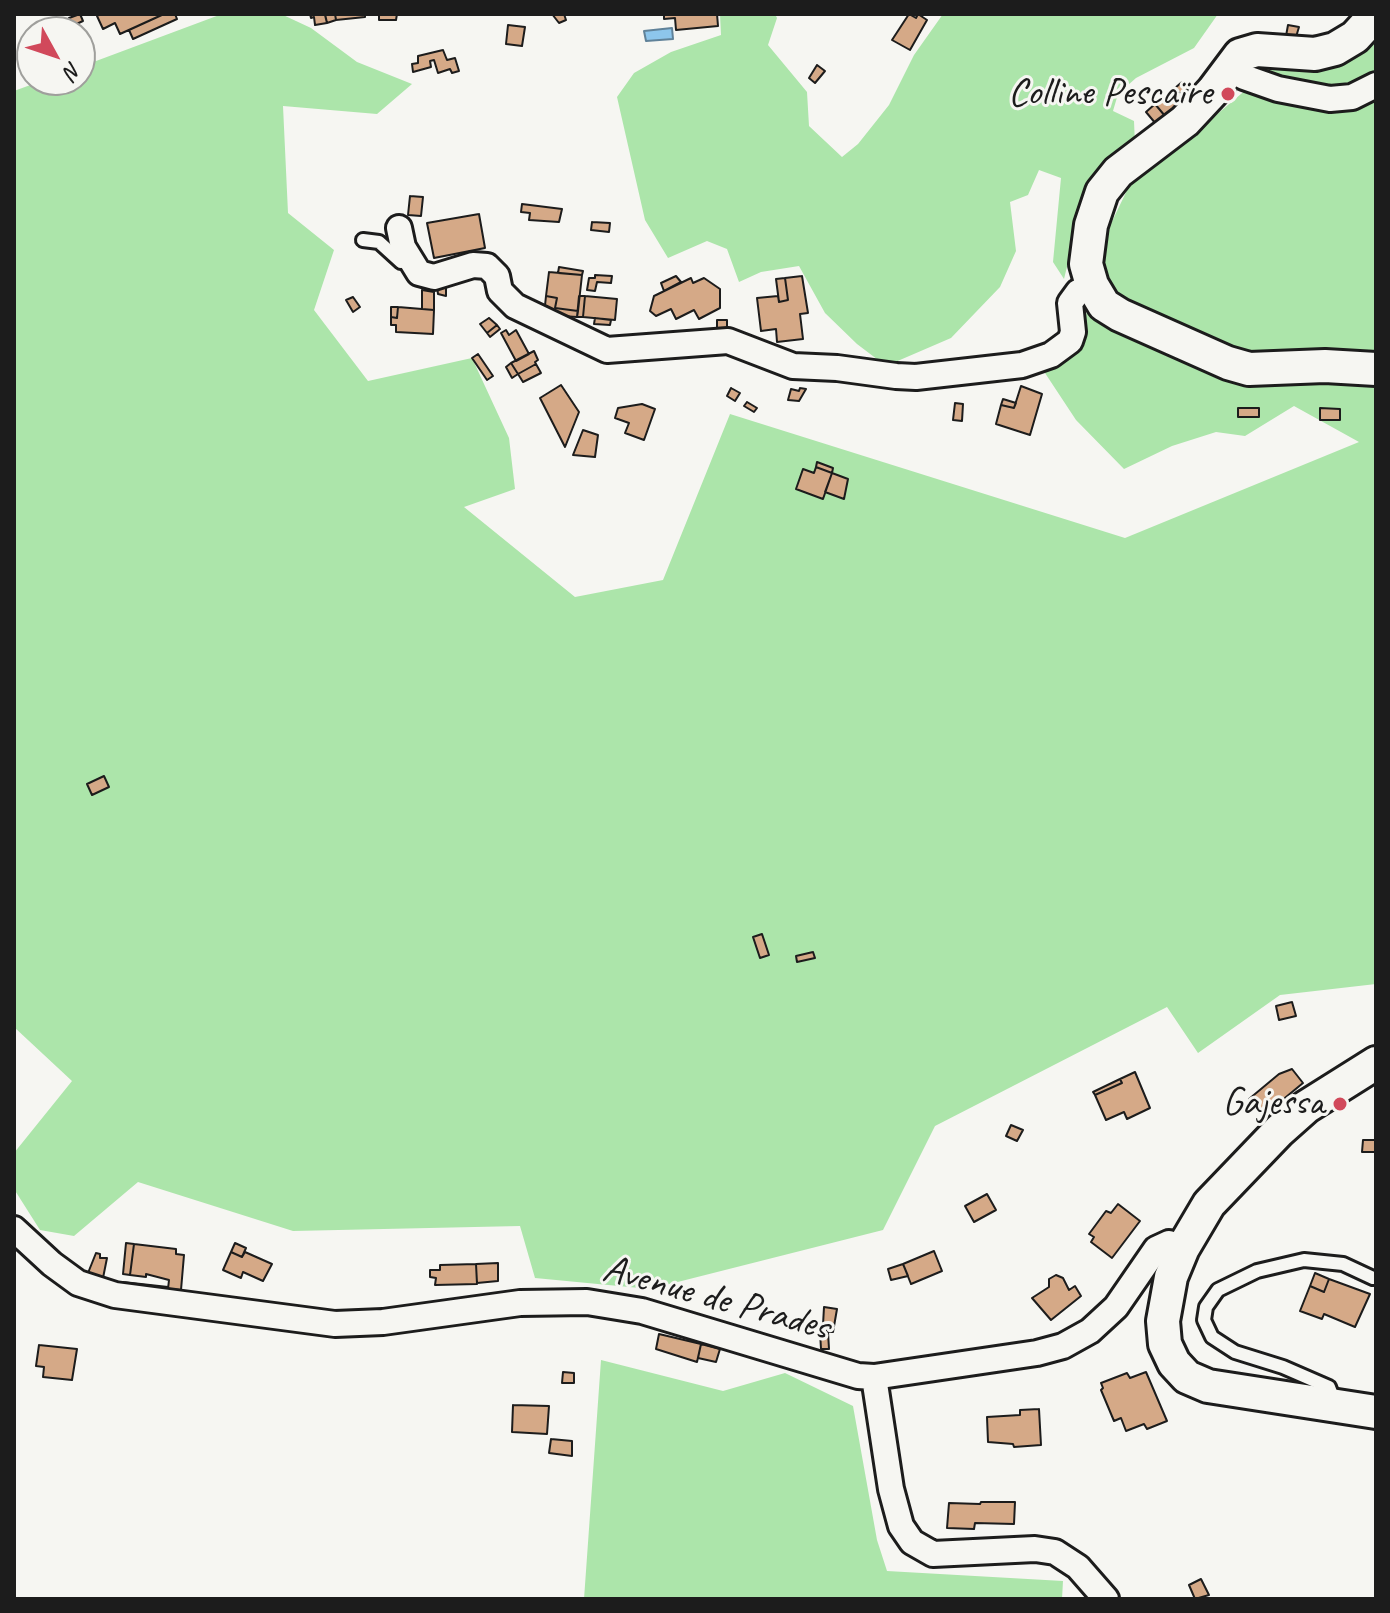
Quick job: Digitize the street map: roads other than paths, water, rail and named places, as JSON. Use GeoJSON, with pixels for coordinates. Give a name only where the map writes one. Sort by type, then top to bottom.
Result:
{"type":"FeatureCollection","features":[{"type":"Feature","properties":{"kind":"street"},"geometry":{"type":"LineString","coordinates":[[1376,14],[1355,37],[1335,49],[1315,54],[1257,50],[1240,55],[1185,121],[1118,172],[1102,192],[1091,225],[1086,264],[1092,285],[1104,305],[1228,363],[1249,369],[1325,366],[1376,369]]}},
{"type":"Feature","properties":{"kind":"street"},"geometry":{"type":"LineString","coordinates":[[1229,68],[1278,89],[1330,99],[1352,97],[1376,85]]}},
{"type":"Feature","properties":{"kind":"street"},"geometry":{"type":"LineString","coordinates":[[399,228],[403,247],[419,273],[434,277],[473,265],[487,266],[497,276],[500,291],[515,306],[607,350],[728,341],[793,366],[916,377],[1022,365],[1051,355],[1070,341],[1073,332],[1070,303],[1078,292],[1092,285]]}},
{"type":"Feature","properties":{"kind":"street"},"geometry":{"type":"LineString","coordinates":[[1376,1063],[1319,1098],[1279,1131],[1209,1204],[1183,1248],[1171,1277],[1163,1321],[1165,1344],[1174,1363],[1187,1377],[1208,1386],[1376,1412]]}},
{"type":"Feature","properties":{"kind":"street","name":"Avenue de Prades"},"geometry":{"type":"LineString","coordinates":[[14,1229],[78,1283],[115,1295],[335,1324],[383,1322],[520,1303],[587,1302],[642,1311],[858,1376],[874,1377],[1037,1353],[1063,1346],[1090,1331],[1116,1307],[1156,1249],[1169,1243],[1183,1248]]}},
{"type":"Feature","properties":{"kind":"street"},"geometry":{"type":"LineString","coordinates":[[874,1377],[891,1489],[901,1526],[912,1542],[933,1554],[1035,1549],[1055,1552],[1078,1567],[1106,1599]]}},
{"type":"Feature","properties":{"kind":"lane"},"geometry":{"type":"LineString","coordinates":[[363,240],[379,242],[390,250],[410,276],[419,273]]}},
{"type":"Feature","properties":{"kind":"lane"},"geometry":{"type":"LineString","coordinates":[[1336,1406],[1329,1387],[1283,1367],[1235,1352],[1212,1337],[1204,1320],[1206,1307],[1218,1290],[1257,1271],[1304,1260],[1343,1264],[1373,1278]]}},
{"type":"Feature","properties":{"kind":"water"},"geometry":{"type":"Polygon","coordinates":[[[672,28],[673,39],[646,41],[644,31],[672,28]]]}},
{"type":"Feature","properties":{"kind":"place","name":"Colline Pescaïre"},"geometry":{"type":"Point","coordinates":[1228,94]}},
{"type":"Feature","properties":{"kind":"place","name":"Gajessa"},"geometry":{"type":"Point","coordinates":[1340,1104]}}]}
